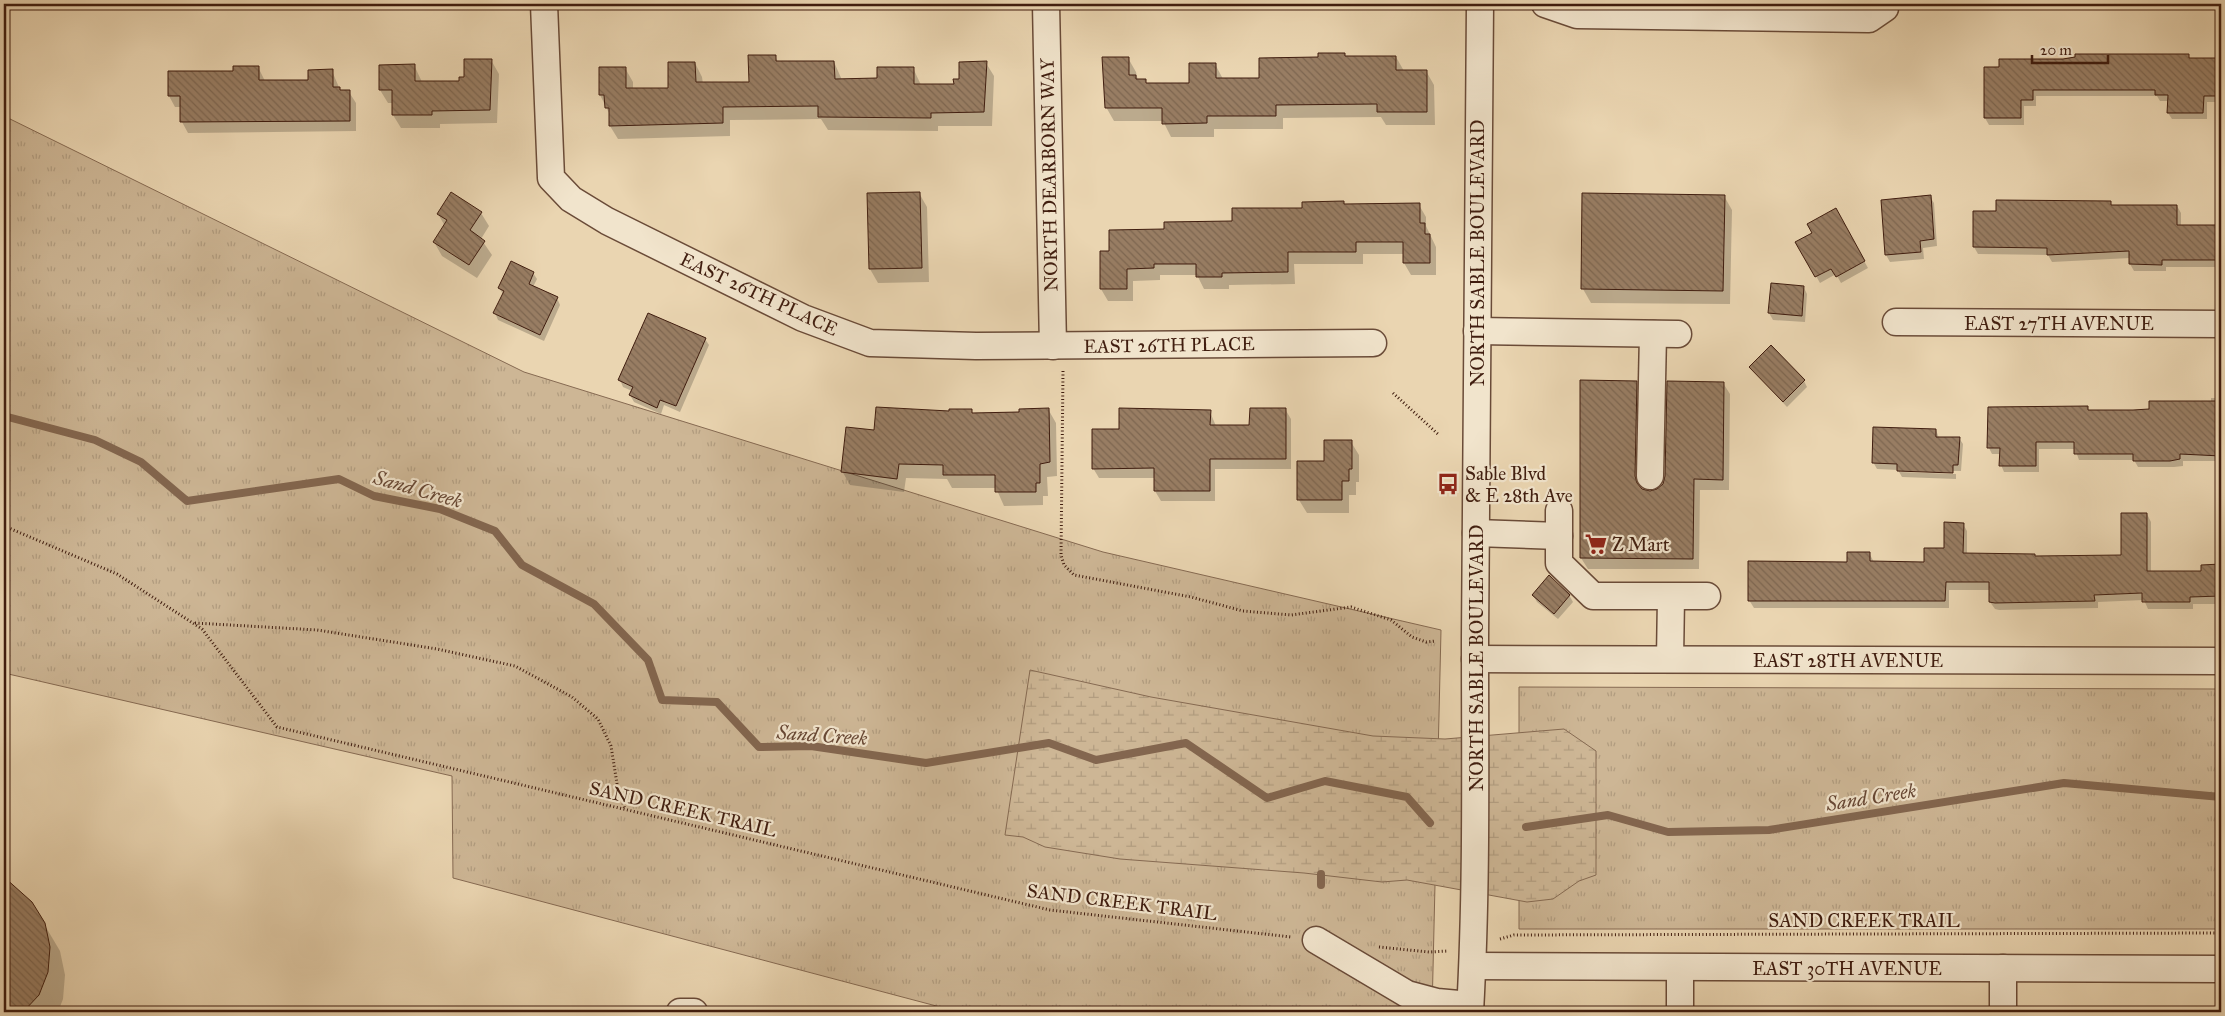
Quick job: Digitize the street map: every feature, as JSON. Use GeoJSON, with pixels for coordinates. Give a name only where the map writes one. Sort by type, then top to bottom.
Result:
{"type":"FeatureCollection","features":[{"type":"Feature","properties":{"kind":"street","name":"EAST 26TH PLACE"},"geometry":{"type":"LineString","coordinates":[[544,4],[551,178],[571,199],[608,221],[803,318],[870,343],[976,346],[1373,343]]}},
{"type":"Feature","properties":{"kind":"street","name":"NORTH DEARBORN WAY"},"geometry":{"type":"LineString","coordinates":[[1046,4],[1053,346]]}},
{"type":"Feature","properties":{"kind":"street","name":"NORTH SABLE BOULEVARD"},"geometry":{"type":"LineString","coordinates":[[1470,1008],[1476,896],[1475,659],[1480,4]]}},
{"type":"Feature","properties":{"kind":"street"},"geometry":{"type":"LineString","coordinates":[[1545,4],[1577,15],[1859,18],[1869,18],[1885,8],[1885,4]]}},
{"type":"Feature","properties":{"kind":"street","name":"EAST 27TH AVENUE"},"geometry":{"type":"LineString","coordinates":[[1896,322],[2221,324]]}},
{"type":"Feature","properties":{"kind":"street"},"geometry":{"type":"LineString","coordinates":[[1477,331],[1678,334]]}},
{"type":"Feature","properties":{"kind":"street"},"geometry":{"type":"LineString","coordinates":[[1650,476],[1653,334]]}},
{"type":"Feature","properties":{"kind":"street"},"geometry":{"type":"LineString","coordinates":[[1476,533],[1559,523],[1559,563],[1593,596],[1707,596]]}},
{"type":"Feature","properties":{"kind":"street"},"geometry":{"type":"LineString","coordinates":[[1670,660],[1671,597]]}},
{"type":"Feature","properties":{"kind":"street","name":"EAST 28TH AVENUE"},"geometry":{"type":"LineString","coordinates":[[1475,659],[2221,661]]}},
{"type":"Feature","properties":{"kind":"street"},"geometry":{"type":"LineString","coordinates":[[1316,940],[1407,994],[1470,1008]]}},
{"type":"Feature","properties":{"kind":"street","name":"EAST 30TH AVENUE"},"geometry":{"type":"LineString","coordinates":[[1473,966],[2221,969]]}},
{"type":"Feature","properties":{"kind":"street"},"geometry":{"type":"LineString","coordinates":[[1680,968],[1680,1012]]}},
{"type":"Feature","properties":{"kind":"street"},"geometry":{"type":"LineString","coordinates":[[2003,968],[2003,1012]]}},
{"type":"Feature","properties":{"kind":"street"},"geometry":{"type":"LineString","coordinates":[[680,1012],[694,1012]]}},
{"type":"Feature","properties":{"kind":"path"},"geometry":{"type":"LineString","coordinates":[[1063,376],[1061,554],[1064,565],[1074,575],[1191,597],[1243,611],[1290,615],[1351,607],[1391,620],[1412,637],[1426,642],[1436,641]]}},
{"type":"Feature","properties":{"kind":"path"},"geometry":{"type":"LineString","coordinates":[[1393,392],[1439,435]]}},
{"type":"Feature","properties":{"kind":"path","name":"SAND CREEK TRAIL"},"geometry":{"type":"LineString","coordinates":[[4,526],[117,574],[202,629],[277,727],[1050,910],[1316,940]]}},
{"type":"Feature","properties":{"kind":"path"},"geometry":{"type":"LineString","coordinates":[[193,623],[316,630],[437,649],[515,666],[572,697],[598,719],[611,746],[618,790],[625,809]]}},
{"type":"Feature","properties":{"kind":"path","name":"SAND CREEK TRAIL"},"geometry":{"type":"LineString","coordinates":[[1508,936],[2221,933]]}},
{"type":"Feature","properties":{"kind":"path"},"geometry":{"type":"LineString","coordinates":[[1373,946],[1429,952]]}},
{"type":"Feature","properties":{"kind":"green space"},"geometry":{"type":"Polygon","coordinates":[[[4,116],[524,372],[1103,552],[1441,630],[1432,1012],[959,1012],[453,878],[452,776],[4,673],[4,116]]]}},
{"type":"Feature","properties":{"kind":"green space"},"geometry":{"type":"Polygon","coordinates":[[[1030,670],[1151,697],[1373,736],[1445,739],[1564,729],[1596,751],[1596,875],[1579,881],[1553,899],[1527,902],[1407,880],[1382,882],[1304,873],[1120,859],[1045,847],[1023,837],[1005,835],[1030,670]]]}},
{"type":"Feature","properties":{"kind":"green space"},"geometry":{"type":"Polygon","coordinates":[[[1519,687],[2221,689],[2221,929],[1519,929],[1519,687]]]}},
{"type":"Feature","properties":{"kind":"building"},"geometry":{"type":"Polygon","coordinates":[[[1318,53],[1345,53],[1345,56],[1396,56],[1396,70],[1427,70],[1427,112],[1377,112],[1377,104],[1276,105],[1276,116],[1207,116],[1207,123],[1162,124],[1162,108],[1105,108],[1102,57],[1129,57],[1129,75],[1136,75],[1136,79],[1146,79],[1146,83],[1189,83],[1189,63],[1216,63],[1216,78],[1259,78],[1259,58],[1318,57],[1318,53]]]}},
{"type":"Feature","properties":{"kind":"building"},"geometry":{"type":"Polygon","coordinates":[[[2075,54],[2189,54],[2189,58],[2221,58],[2221,96],[2204,96],[2203,113],[2167,113],[2168,95],[2155,95],[2155,90],[2033,90],[2033,100],[2021,100],[2021,118],[1984,118],[1984,67],[1999,67],[1999,59],[2063,59],[2075,57],[2075,54]]]}},
{"type":"Feature","properties":{"kind":"building"},"geometry":{"type":"Polygon","coordinates":[[[748,55],[776,55],[776,61],[834,61],[835,79],[877,78],[877,67],[914,67],[914,84],[954,84],[953,79],[959,79],[959,62],[987,61],[984,112],[931,113],[931,118],[818,117],[818,106],[723,107],[723,123],[609,126],[609,108],[605,108],[604,95],[599,95],[599,67],[626,67],[626,88],[668,88],[668,62],[695,62],[696,82],[749,82],[748,55]]]}},
{"type":"Feature","properties":{"kind":"building"},"geometry":{"type":"Polygon","coordinates":[[[464,59],[492,59],[490,110],[432,111],[432,115],[392,115],[392,90],[379,90],[379,65],[415,64],[415,81],[459,81],[459,77],[464,77],[464,59]]]}},
{"type":"Feature","properties":{"kind":"building"},"geometry":{"type":"Polygon","coordinates":[[[233,66],[259,66],[259,80],[308,80],[308,70],[333,69],[333,87],[340,87],[340,90],[350,90],[350,121],[180,122],[180,96],[168,96],[168,71],[233,71],[233,66]]]}},
{"type":"Feature","properties":{"kind":"building"},"geometry":{"type":"Polygon","coordinates":[[[451,192],[482,212],[470,230],[485,241],[469,265],[433,242],[447,220],[437,214],[451,192]]]}},
{"type":"Feature","properties":{"kind":"building"},"geometry":{"type":"Polygon","coordinates":[[[920,192],[922,268],[869,269],[867,193],[920,192]]]}},
{"type":"Feature","properties":{"kind":"building"},"geometry":{"type":"Polygon","coordinates":[[[1582,193],[1725,195],[1723,291],[1581,289],[1582,193]]]}},
{"type":"Feature","properties":{"kind":"building"},"geometry":{"type":"Polygon","coordinates":[[[1931,195],[1934,239],[1920,241],[1921,252],[1885,255],[1881,200],[1931,195]]]}},
{"type":"Feature","properties":{"kind":"building"},"geometry":{"type":"Polygon","coordinates":[[[1996,200],[2111,201],[2111,205],[2177,205],[2177,225],[2221,225],[2221,257],[2217,257],[2217,260],[2162,260],[2162,265],[2129,264],[2129,251],[2047,255],[2047,248],[1973,247],[1973,211],[1996,211],[1996,200]]]}},
{"type":"Feature","properties":{"kind":"building"},"geometry":{"type":"Polygon","coordinates":[[[1344,201],[1344,204],[1420,203],[1420,223],[1425,223],[1425,234],[1430,234],[1430,263],[1403,263],[1403,242],[1356,242],[1356,252],[1288,252],[1288,272],[1222,273],[1222,277],[1196,277],[1196,264],[1154,264],[1154,268],[1127,269],[1127,289],[1100,289],[1100,251],[1109,251],[1109,230],[1164,229],[1164,222],[1232,221],[1232,208],[1302,208],[1302,202],[1344,201]]]}},
{"type":"Feature","properties":{"kind":"building"},"geometry":{"type":"Polygon","coordinates":[[[1836,208],[1865,261],[1836,277],[1831,269],[1815,277],[1795,242],[1812,233],[1807,224],[1836,208]]]}},
{"type":"Feature","properties":{"kind":"building"},"geometry":{"type":"Polygon","coordinates":[[[511,261],[534,272],[529,284],[558,297],[540,335],[493,313],[504,291],[498,288],[511,261]]]}},
{"type":"Feature","properties":{"kind":"building"},"geometry":{"type":"Polygon","coordinates":[[[1771,283],[1804,286],[1802,316],[1768,313],[1771,283]]]}},
{"type":"Feature","properties":{"kind":"building"},"geometry":{"type":"Polygon","coordinates":[[[648,313],[706,338],[676,406],[660,400],[657,408],[629,395],[633,387],[618,380],[648,313]]]}},
{"type":"Feature","properties":{"kind":"building"},"geometry":{"type":"Polygon","coordinates":[[[1771,345],[1805,380],[1783,402],[1749,367],[1771,345]]]}},
{"type":"Feature","properties":{"kind":"building"},"geometry":{"type":"Polygon","coordinates":[[[1580,380],[1637,381],[1635,476],[1637,483],[1642,489],[1650,491],[1657,489],[1663,484],[1665,476],[1667,381],[1724,382],[1723,480],[1694,479],[1693,559],[1580,558],[1580,380]]]}},
{"type":"Feature","properties":{"kind":"building"},"geometry":{"type":"Polygon","coordinates":[[[2149,401],[2221,401],[2221,456],[2180,454],[2180,459],[2170,461],[2133,461],[2133,454],[2074,454],[2074,442],[2036,442],[2036,466],[1999,466],[2000,448],[1987,448],[1988,407],[2088,406],[2088,410],[2133,410],[2149,409],[2149,401]]]}},
{"type":"Feature","properties":{"kind":"building"},"geometry":{"type":"Polygon","coordinates":[[[876,407],[949,411],[949,409],[972,409],[972,413],[1019,412],[1019,409],[1049,408],[1050,462],[1040,464],[1040,483],[1036,483],[1036,492],[995,492],[995,475],[943,475],[943,465],[899,464],[897,479],[841,472],[846,427],[874,430],[876,407]]]}},
{"type":"Feature","properties":{"kind":"building"},"geometry":{"type":"Polygon","coordinates":[[[1119,408],[1211,410],[1210,425],[1249,425],[1250,408],[1286,408],[1286,459],[1210,459],[1210,491],[1154,491],[1154,468],[1092,469],[1092,429],[1119,429],[1119,408]]]}},
{"type":"Feature","properties":{"kind":"building"},"geometry":{"type":"Polygon","coordinates":[[[1873,427],[1936,429],[1936,437],[1960,437],[1958,465],[1953,465],[1953,473],[1897,471],[1897,464],[1872,463],[1873,427]]]}},
{"type":"Feature","properties":{"kind":"building"},"geometry":{"type":"Polygon","coordinates":[[[1324,440],[1352,440],[1352,469],[1349,469],[1349,481],[1342,481],[1342,500],[1297,500],[1297,461],[1324,461],[1324,440]]]}},
{"type":"Feature","properties":{"kind":"building"},"geometry":{"type":"Polygon","coordinates":[[[2121,513],[2147,513],[2147,571],[2201,571],[2201,565],[2221,564],[2221,596],[2190,597],[2190,602],[2142,602],[2142,593],[2094,595],[2095,601],[1995,603],[1989,602],[1989,582],[1946,582],[1945,601],[1748,601],[1748,561],[1847,562],[1847,552],[1870,552],[1870,561],[1924,562],[1924,548],[1944,548],[1944,522],[1964,523],[1963,553],[2035,554],[2035,556],[2121,555],[2121,513]]]}},
{"type":"Feature","properties":{"kind":"building"},"geometry":{"type":"Polygon","coordinates":[[[1549,575],[1570,595],[1554,614],[1532,595],[1549,575]]]}},
{"type":"Feature","properties":{"kind":"building"},"geometry":{"type":"Polygon","coordinates":[[[4,877],[32,902],[45,923],[50,947],[48,972],[39,995],[23,1012],[4,1012],[4,877]]]}},
{"type":"Feature","properties":{"kind":"waterway","name":"Sand Creek"},"geometry":{"type":"LineString","coordinates":[[4,416],[95,440],[141,462],[187,501],[339,479],[374,496],[440,509],[495,531],[522,565],[594,604],[648,660],[662,700],[717,702],[759,747],[811,746],[926,763],[1049,743],[1096,760],[1186,743],[1267,798],[1325,781],[1407,797],[1430,823]]}},
{"type":"Feature","properties":{"kind":"waterway","name":"Sand Creek"},"geometry":{"type":"LineString","coordinates":[[1526,827],[1608,815],[1668,832],[1769,830],[2064,783],[2221,797]]}},
{"type":"Feature","properties":{"kind":"waterway"},"geometry":{"type":"LineString","coordinates":[[1321,874],[1321,885]]}},
{"type":"Feature","properties":{"kind":"place","name":"Sable Blvd & E 28th Ave"},"geometry":{"type":"Point","coordinates":[1448,484]}},
{"type":"Feature","properties":{"kind":"place","name":"Z Mart"},"geometry":{"type":"Point","coordinates":[1596,544]}}]}
